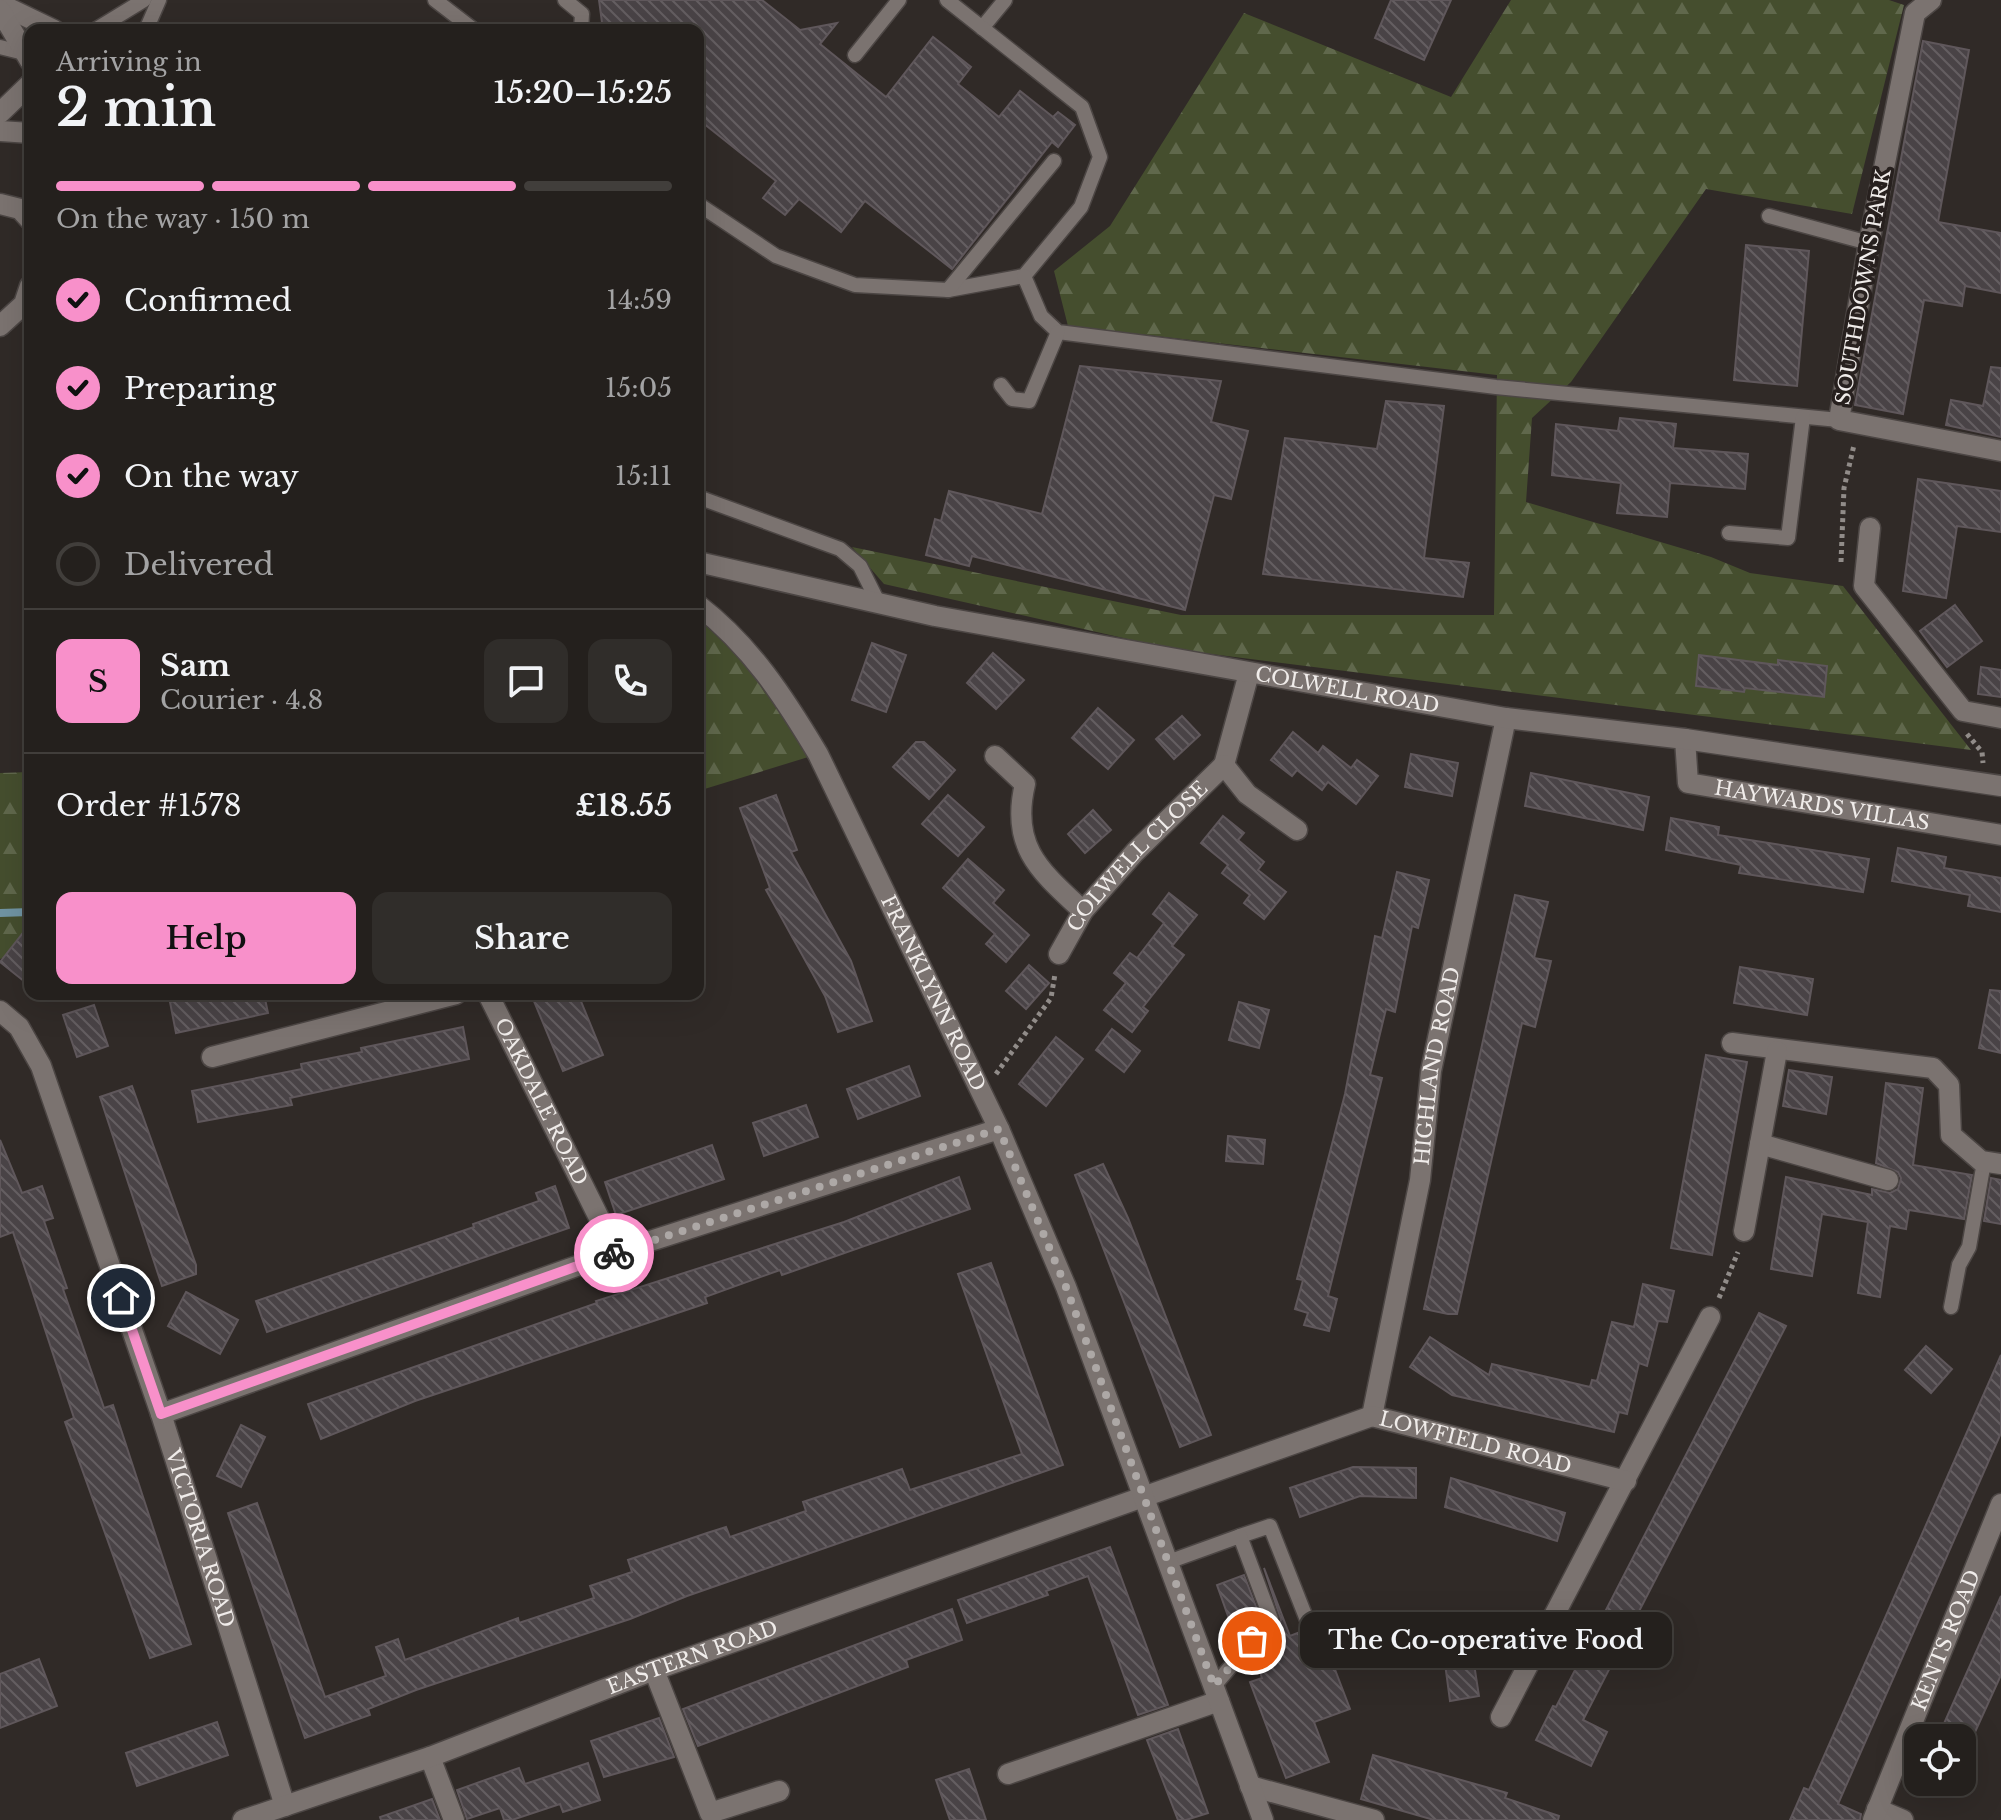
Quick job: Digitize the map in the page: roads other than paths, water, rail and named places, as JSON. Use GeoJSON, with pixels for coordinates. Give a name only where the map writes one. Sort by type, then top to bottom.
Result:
{"type":"FeatureCollection","features":[{"type":"Feature","properties":{"kind":"street","name":"SOUTHDOWNS PARK"},"geometry":{"type":"LineString","coordinates":[[1922,4],[1869,243],[1839,420],[2001,451]]}},
{"type":"Feature","properties":{"kind":"street"},"geometry":{"type":"LineString","coordinates":[[0,7],[40,24]]}},
{"type":"Feature","properties":{"kind":"street"},"geometry":{"type":"LineString","coordinates":[[0,7],[24,51]]}},
{"type":"Feature","properties":{"kind":"street"},"geometry":{"type":"LineString","coordinates":[[0,113],[24,90]]}},
{"type":"Feature","properties":{"kind":"street"},"geometry":{"type":"LineString","coordinates":[[0,131],[24,133]]}},
{"type":"Feature","properties":{"kind":"street"},"geometry":{"type":"LineString","coordinates":[[0,204],[20,209],[24,213]]}},
{"type":"Feature","properties":{"kind":"street"},"geometry":{"type":"LineString","coordinates":[[0,326],[24,304]]}},
{"type":"Feature","properties":{"kind":"street"},"geometry":{"type":"LineString","coordinates":[[1870,528],[1864,586],[1963,711],[2001,718]]}},
{"type":"Feature","properties":{"kind":"street","name":"COLWELL ROAD"},"geometry":{"type":"LineString","coordinates":[[704,563],[879,604],[1506,718],[1685,739],[2001,786]]}},
{"type":"Feature","properties":{"kind":"street","name":"FRANKLYNN ROAD"},"geometry":{"type":"LineString","coordinates":[[704,610],[746,646],[783,696],[818,754],[999,1129],[1066,1287],[1263,1820]]}},
{"type":"Feature","properties":{"kind":"street","name":"COLWELL CLOSE"},"geometry":{"type":"LineString","coordinates":[[1059,954],[1083,911],[1135,852],[1224,765],[1249,673]]}},
{"type":"Feature","properties":{"kind":"street","name":"HIGHLAND ROAD"},"geometry":{"type":"LineString","coordinates":[[1372,1416],[1420,1180],[1431,1071],[1506,718]]}},
{"type":"Feature","properties":{"kind":"street","name":"HAYWARDS VILLAS"},"geometry":{"type":"LineString","coordinates":[[1685,739],[1688,783],[2001,835]]}},
{"type":"Feature","properties":{"kind":"street"},"geometry":{"type":"LineString","coordinates":[[995,756],[1025,784],[1020,807],[1021,832],[1039,870],[1083,911]]}},
{"type":"Feature","properties":{"kind":"street","name":"COLWELL CLOSE"},"geometry":{"type":"LineString","coordinates":[[1224,765],[1247,794],[1297,830]]}},
{"type":"Feature","properties":{"kind":"street"},"geometry":{"type":"LineString","coordinates":[[212,1057],[433,1000]]}},
{"type":"Feature","properties":{"kind":"street","name":"OAKDALE ROAD"},"geometry":{"type":"LineString","coordinates":[[491,1000],[616,1252]]}},
{"type":"Feature","properties":{"kind":"street","name":"VICTORIA ROAD"},"geometry":{"type":"LineString","coordinates":[[0,1011],[19,1027],[41,1066],[161,1414],[285,1806]]}},
{"type":"Feature","properties":{"kind":"street"},"geometry":{"type":"LineString","coordinates":[[1732,1043],[1933,1068],[1949,1085],[1951,1135],[1993,1163]]}},
{"type":"Feature","properties":{"kind":"street"},"geometry":{"type":"LineString","coordinates":[[1744,1231],[1777,1051]]}},
{"type":"Feature","properties":{"kind":"street"},"geometry":{"type":"LineString","coordinates":[[161,1414],[616,1252],[999,1129]]}},
{"type":"Feature","properties":{"kind":"street"},"geometry":{"type":"LineString","coordinates":[[1760,1144],[1888,1180]]}},
{"type":"Feature","properties":{"kind":"street"},"geometry":{"type":"LineString","coordinates":[[1501,1717],[1710,1317]]}},
{"type":"Feature","properties":{"kind":"street","name":"LOWFIELD ROAD"},"geometry":{"type":"LineString","coordinates":[[1144,1496],[1372,1416],[1626,1481]]}},
{"type":"Feature","properties":{"kind":"street","name":"EASTERN ROAD"},"geometry":{"type":"LineString","coordinates":[[243,1820],[430,1757],[654,1670],[1144,1496]]}},
{"type":"Feature","properties":{"kind":"street","name":"KENTS ROAD"},"geometry":{"type":"LineString","coordinates":[[1875,1815],[2001,1504]]}},
{"type":"Feature","properties":{"kind":"street"},"geometry":{"type":"LineString","coordinates":[[654,1670],[710,1813],[779,1791]]}},
{"type":"Feature","properties":{"kind":"street"},"geometry":{"type":"LineString","coordinates":[[1008,1774],[1217,1694]]}},
{"type":"Feature","properties":{"kind":"street"},"geometry":{"type":"LineString","coordinates":[[430,1757],[454,1820]]}},
{"type":"Feature","properties":{"kind":"street"},"geometry":{"type":"LineString","coordinates":[[1250,1786],[1374,1820]]}},
{"type":"Feature","properties":{"kind":"street"},"geometry":{"type":"LineString","coordinates":[[1875,1815],[1903,1820]]}},
{"type":"Feature","properties":{"kind":"lane"},"geometry":{"type":"LineString","coordinates":[[105,24],[144,0]]}},
{"type":"Feature","properties":{"kind":"lane"},"geometry":{"type":"LineString","coordinates":[[149,24],[159,0]]}},
{"type":"Feature","properties":{"kind":"lane"},"geometry":{"type":"LineString","coordinates":[[435,0],[466,24]]}},
{"type":"Feature","properties":{"kind":"lane"},"geometry":{"type":"LineString","coordinates":[[565,0],[582,14],[581,24]]}},
{"type":"Feature","properties":{"kind":"lane"},"geometry":{"type":"LineString","coordinates":[[855,55],[899,0]]}},
{"type":"Feature","properties":{"kind":"lane"},"geometry":{"type":"LineString","coordinates":[[704,208],[776,256],[855,285],[948,290],[1024,276],[1081,207],[1100,157],[1082,107],[947,0]]}},
{"type":"Feature","properties":{"kind":"lane"},"geometry":{"type":"LineString","coordinates":[[982,28],[1005,0]]}},
{"type":"Feature","properties":{"kind":"lane"},"geometry":{"type":"LineString","coordinates":[[0,47],[24,56]]}},
{"type":"Feature","properties":{"kind":"lane"},"geometry":{"type":"LineString","coordinates":[[948,290],[1054,161]]}},
{"type":"Feature","properties":{"kind":"lane"},"geometry":{"type":"LineString","coordinates":[[1769,216],[1869,243]]}},
{"type":"Feature","properties":{"kind":"lane"},"geometry":{"type":"LineString","coordinates":[[1024,276],[1041,316],[1058,332],[1496,387],[1839,420]]}},
{"type":"Feature","properties":{"kind":"lane"},"geometry":{"type":"LineString","coordinates":[[1001,385],[1012,399],[1029,401],[1058,332]]}},
{"type":"Feature","properties":{"kind":"lane"},"geometry":{"type":"LineString","coordinates":[[1729,533],[1788,538],[1803,417]]}},
{"type":"Feature","properties":{"kind":"lane"},"geometry":{"type":"LineString","coordinates":[[704,499],[840,549],[860,566],[879,604]]}},
{"type":"Feature","properties":{"kind":"lane"},"geometry":{"type":"LineString","coordinates":[[1951,1307],[1959,1265],[1969,1247],[1993,1163]]}},
{"type":"Feature","properties":{"kind":"lane"},"geometry":{"type":"LineString","coordinates":[[1168,1562],[1270,1526],[1307,1620]]}},
{"type":"Feature","properties":{"kind":"lane"},"geometry":{"type":"LineString","coordinates":[[1217,1694],[1271,1619],[1240,1536]]}},
{"type":"Feature","properties":{"kind":"waterway"},"geometry":{"type":"LineString","coordinates":[[0,913],[24,912]]}},
{"type":"Feature","properties":{"kind":"place","name":"The Co-operative Food"},"geometry":{"type":"Point","coordinates":[1252,1641]}}]}
